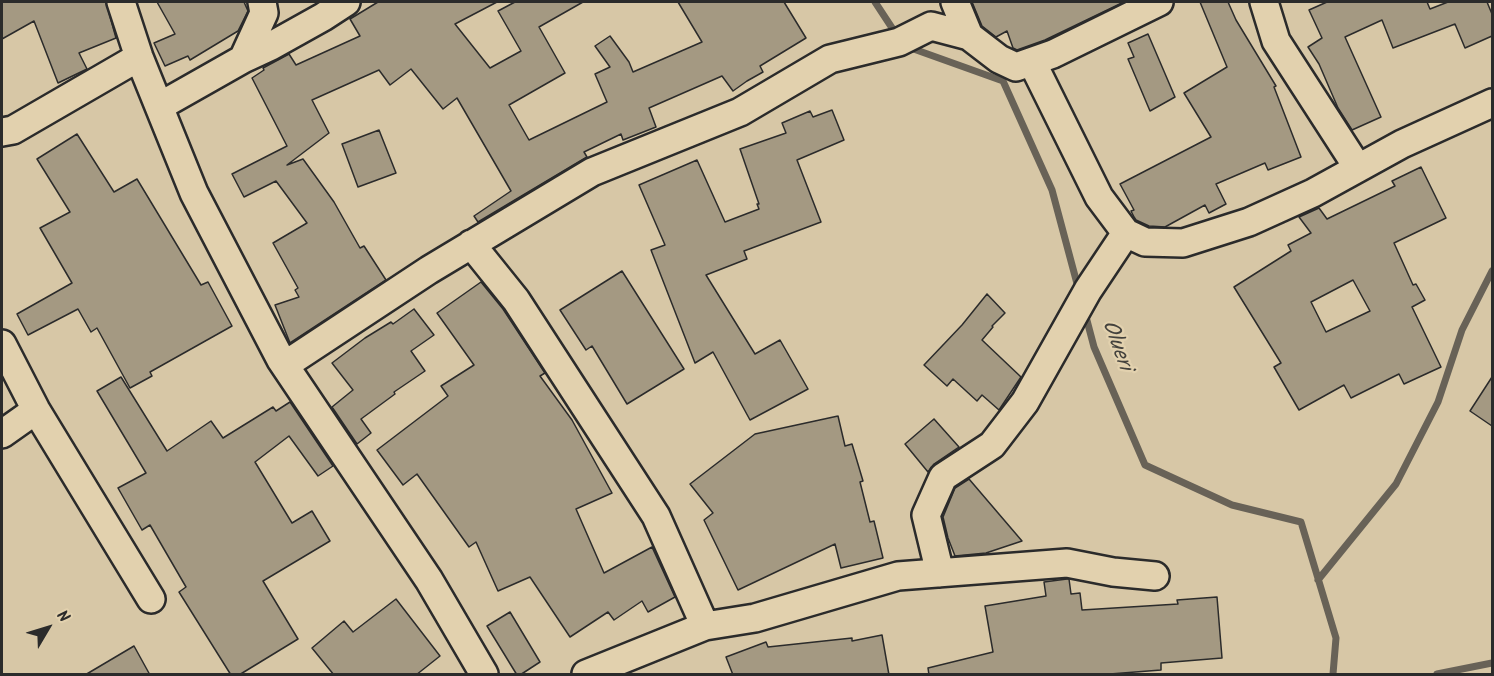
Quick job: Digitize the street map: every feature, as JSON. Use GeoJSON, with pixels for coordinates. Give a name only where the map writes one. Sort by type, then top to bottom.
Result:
{"type":"FeatureCollection","features":[{"type":"Feature","properties":{"kind":"street"},"geometry":{"type":"LineString","coordinates":[[121,2],[139,57],[195,193],[285,365],[429,580],[473,670]]}},
{"type":"Feature","properties":{"kind":"street"},"geometry":{"type":"LineString","coordinates":[[243,59],[264,13],[262,2]]}},
{"type":"Feature","properties":{"kind":"street"},"geometry":{"type":"LineString","coordinates":[[160,106],[323,17],[346,2]]}},
{"type":"Feature","properties":{"kind":"street"},"geometry":{"type":"LineString","coordinates":[[955,2],[969,36]]}},
{"type":"Feature","properties":{"kind":"street"},"geometry":{"type":"LineString","coordinates":[[285,365],[429,270],[592,172],[740,112],[830,59],[898,42],[931,26],[969,36],[999,59],[1016,67],[1053,54],[1159,2]]}},
{"type":"Feature","properties":{"kind":"street"},"geometry":{"type":"LineString","coordinates":[[1264,2],[1276,41],[1358,168]]}},
{"type":"Feature","properties":{"kind":"street"},"geometry":{"type":"LineString","coordinates":[[2,132],[13,130],[139,57]]}},
{"type":"Feature","properties":{"kind":"street"},"geometry":{"type":"LineString","coordinates":[[1032,62],[1099,197],[1126,233],[1145,242],[1183,243],[1250,222],[1313,193],[1402,144],[1492,103]]}},
{"type":"Feature","properties":{"kind":"street"},"geometry":{"type":"LineString","coordinates":[[940,573],[926,515],[944,477],[992,445],[1025,402],[1088,290],[1126,233]]}},
{"type":"Feature","properties":{"kind":"street"},"geometry":{"type":"LineString","coordinates":[[471,244],[516,300],[656,516],[705,627]]}},
{"type":"Feature","properties":{"kind":"street"},"geometry":{"type":"LineString","coordinates":[[2,344],[36,410],[151,599]]}},
{"type":"Feature","properties":{"kind":"street"},"geometry":{"type":"LineString","coordinates":[[2,434],[36,410]]}},
{"type":"Feature","properties":{"kind":"street"},"geometry":{"type":"LineString","coordinates":[[585,675],[705,627],[755,618],[898,576],[1067,563],[1113,572],[1155,576]]}},
{"type":"Feature","properties":{"kind":"building"},"geometry":{"type":"Polygon","coordinates":[[[2,2],[106,2],[116,38],[79,53],[87,69],[58,83],[34,21],[2,39],[2,2]]]}},
{"type":"Feature","properties":{"kind":"building"},"geometry":{"type":"Polygon","coordinates":[[[157,2],[244,2],[248,11],[238,31],[190,60],[188,56],[165,66],[154,43],[175,34],[157,2]]]}},
{"type":"Feature","properties":{"kind":"building"},"geometry":{"type":"Polygon","coordinates":[[[378,2],[497,2],[455,24],[490,68],[521,51],[498,11],[515,2],[583,2],[539,27],[565,73],[509,105],[529,140],[607,102],[595,74],[610,67],[595,46],[610,36],[629,62],[633,72],[702,42],[678,2],[784,2],[806,38],[760,66],[763,72],[733,91],[722,76],[649,108],[656,127],[623,140],[621,134],[584,152],[587,157],[478,222],[474,216],[511,191],[457,98],[443,109],[411,69],[390,85],[379,70],[312,100],[329,133],[287,165],[303,159],[334,202],[360,248],[364,246],[386,280],[290,343],[275,305],[299,297],[295,290],[298,288],[273,243],[307,223],[276,181],[244,197],[232,174],[287,146],[252,78],[264,70],[263,68],[289,54],[296,65],[360,36],[350,19],[378,2]]]}},
{"type":"Feature","properties":{"kind":"building"},"geometry":{"type":"Polygon","coordinates":[[[972,2],[1124,2],[1045,40],[1017,50],[1013,48],[1007,31],[996,37],[982,26],[972,2]]]}},
{"type":"Feature","properties":{"kind":"building"},"geometry":{"type":"Polygon","coordinates":[[[1200,2],[1228,2],[1236,20],[1276,86],[1274,87],[1301,157],[1268,170],[1265,163],[1216,184],[1226,204],[1209,213],[1205,205],[1165,227],[1149,226],[1136,220],[1131,211],[1134,210],[1120,184],[1211,137],[1184,93],[1227,67],[1200,2]]]}},
{"type":"Feature","properties":{"kind":"building"},"geometry":{"type":"Polygon","coordinates":[[[1327,2],[1427,2],[1430,9],[1448,2],[1487,2],[1492,14],[1492,36],[1465,48],[1455,24],[1393,48],[1382,20],[1345,37],[1381,117],[1352,130],[1338,108],[1319,64],[1308,47],[1322,38],[1309,10],[1327,2]]]}},
{"type":"Feature","properties":{"kind":"building"},"geometry":{"type":"Polygon","coordinates":[[[1148,34],[1175,97],[1150,111],[1128,59],[1134,57],[1128,43],[1148,34]]]}},
{"type":"Feature","properties":{"kind":"building"},"geometry":{"type":"Polygon","coordinates":[[[832,110],[844,140],[797,160],[821,222],[744,251],[747,259],[706,275],[755,354],[780,340],[808,389],[750,420],[713,352],[695,363],[651,250],[665,245],[639,185],[697,160],[725,222],[759,209],[740,149],[786,133],[782,123],[810,111],[813,117],[832,110]]]}},
{"type":"Feature","properties":{"kind":"building"},"geometry":{"type":"Polygon","coordinates":[[[379,130],[396,173],[358,187],[342,144],[379,130]]]}},
{"type":"Feature","properties":{"kind":"building"},"geometry":{"type":"Polygon","coordinates":[[[77,134],[114,192],[137,179],[201,285],[208,282],[232,326],[150,372],[152,376],[130,388],[97,328],[91,332],[78,309],[28,335],[17,314],[72,283],[40,228],[70,212],[37,159],[77,134]]]}},
{"type":"Feature","properties":{"kind":"building"},"geometry":{"type":"Polygon","coordinates":[[[1421,167],[1446,218],[1394,243],[1413,285],[1416,284],[1425,300],[1412,307],[1441,367],[1404,384],[1399,374],[1351,398],[1344,385],[1299,410],[1274,367],[1281,363],[1234,287],[1291,251],[1288,245],[1311,233],[1299,217],[1319,208],[1327,219],[1395,186],[1392,181],[1421,167]],[[1353,280],[1311,302],[1326,332],[1370,311],[1353,280]]]}},
{"type":"Feature","properties":{"kind":"building"},"geometry":{"type":"Polygon","coordinates":[[[622,271],[684,369],[627,404],[592,346],[586,350],[560,310],[622,271]]]}},
{"type":"Feature","properties":{"kind":"building"},"geometry":{"type":"Polygon","coordinates":[[[481,282],[503,309],[545,373],[540,376],[572,420],[612,493],[576,509],[604,573],[652,547],[675,597],[648,612],[642,601],[614,620],[608,612],[570,637],[530,577],[498,591],[476,542],[469,547],[417,474],[403,485],[377,450],[448,396],[441,386],[474,365],[437,313],[481,282]]]}},
{"type":"Feature","properties":{"kind":"building"},"geometry":{"type":"Polygon","coordinates":[[[987,294],[1005,313],[982,340],[1021,377],[999,410],[982,395],[977,401],[953,379],[947,386],[924,365],[962,325],[987,294]]]}},
{"type":"Feature","properties":{"kind":"building"},"geometry":{"type":"Polygon","coordinates":[[[414,309],[434,335],[411,351],[425,371],[361,419],[371,433],[357,444],[332,407],[353,390],[332,363],[365,338],[391,322],[393,324],[414,309]]]}},
{"type":"Feature","properties":{"kind":"building"},"geometry":{"type":"Polygon","coordinates":[[[121,377],[167,451],[211,421],[223,438],[273,407],[276,411],[290,402],[333,466],[318,476],[289,436],[255,462],[292,523],[312,511],[330,541],[263,581],[298,639],[239,675],[231,675],[179,592],[186,587],[150,525],[142,530],[118,488],[146,473],[97,391],[121,377]]]}},
{"type":"Feature","properties":{"kind":"building"},"geometry":{"type":"Polygon","coordinates":[[[1492,377],[1492,426],[1470,411],[1492,377]]]}},
{"type":"Feature","properties":{"kind":"building"},"geometry":{"type":"Polygon","coordinates":[[[838,416],[845,446],[852,444],[863,481],[860,482],[870,522],[874,521],[883,558],[841,568],[835,544],[738,590],[704,520],[713,513],[690,484],[755,434],[838,416]]]}},
{"type":"Feature","properties":{"kind":"building"},"geometry":{"type":"Polygon","coordinates":[[[934,419],[959,447],[934,464],[928,472],[905,444],[934,419]]]}},
{"type":"Feature","properties":{"kind":"building"},"geometry":{"type":"Polygon","coordinates":[[[969,479],[1022,541],[986,553],[955,556],[943,517],[955,488],[969,479]]]}},
{"type":"Feature","properties":{"kind":"building"},"geometry":{"type":"Polygon","coordinates":[[[1069,579],[1071,594],[1080,593],[1082,610],[1178,604],[1177,600],[1217,597],[1222,658],[1161,663],[1161,670],[1097,675],[929,675],[928,668],[993,652],[985,606],[1046,596],[1044,582],[1069,579]]]}},
{"type":"Feature","properties":{"kind":"building"},"geometry":{"type":"Polygon","coordinates":[[[396,599],[440,656],[416,675],[334,675],[312,648],[344,621],[353,632],[396,599]]]}},
{"type":"Feature","properties":{"kind":"building"},"geometry":{"type":"Polygon","coordinates":[[[510,612],[540,662],[520,675],[517,675],[487,626],[510,612]]]}},
{"type":"Feature","properties":{"kind":"building"},"geometry":{"type":"Polygon","coordinates":[[[882,635],[889,675],[733,675],[726,657],[766,642],[768,647],[852,638],[852,641],[882,635]]]}},
{"type":"Feature","properties":{"kind":"building"},"geometry":{"type":"Polygon","coordinates":[[[134,646],[150,675],[85,675],[134,646]]]}},
{"type":"Feature","properties":{"kind":"waterway","name":"Olueri"},"geometry":{"type":"LineString","coordinates":[[875,2],[898,37]]}},
{"type":"Feature","properties":{"kind":"waterway","name":"Olueri"},"geometry":{"type":"LineString","coordinates":[[908,47],[1003,81],[1052,190],[1079,291]]}},
{"type":"Feature","properties":{"kind":"waterway"},"geometry":{"type":"LineString","coordinates":[[1318,580],[1396,484],[1438,402],[1462,330],[1492,271]]}},
{"type":"Feature","properties":{"kind":"waterway","name":"Olueri"},"geometry":{"type":"LineString","coordinates":[[1085,313],[1094,347],[1145,465],[1232,505],[1301,522],[1336,638],[1333,674]]}},
{"type":"Feature","properties":{"kind":"waterway"},"geometry":{"type":"LineString","coordinates":[[1437,674],[1492,663]]}}]}
